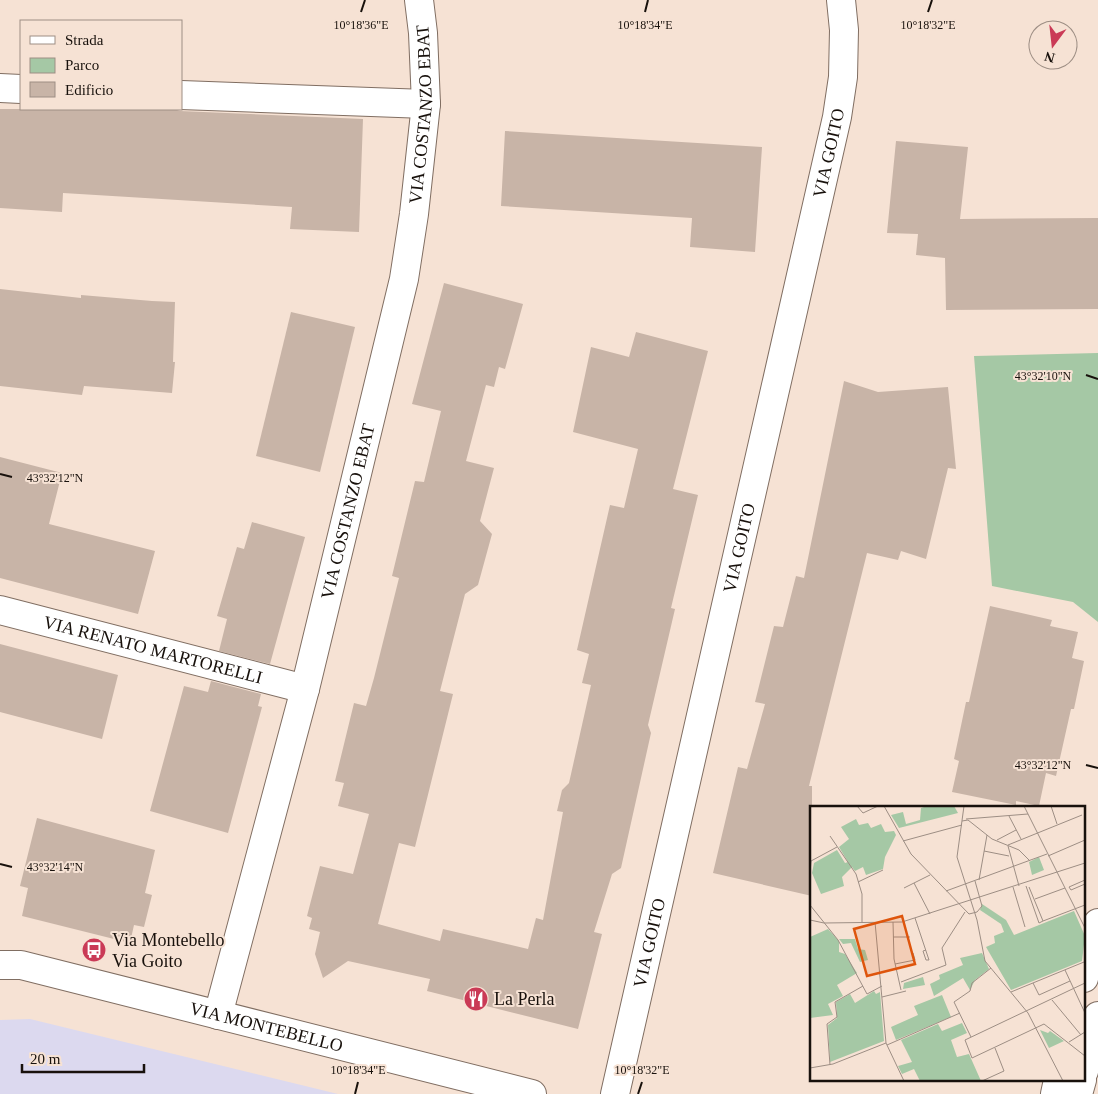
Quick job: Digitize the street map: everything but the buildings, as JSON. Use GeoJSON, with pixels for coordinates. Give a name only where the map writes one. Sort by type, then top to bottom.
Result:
{"type":"FeatureCollection","features":[{"type":"Feature","properties":{"kind":"street","name":"VIA COSTANZO EBAT"},"geometry":{"type":"LineString","coordinates":[[218,1015],[305,688],[404,280],[414,214],[426,104],[423,33],[419,0]]}},
{"type":"Feature","properties":{"kind":"street","name":"VIA GOITO"},"geometry":{"type":"LineString","coordinates":[[615,1094],[837,117],[843,77],[844,30],[842,0]]}},
{"type":"Feature","properties":{"kind":"street"},"geometry":{"type":"LineString","coordinates":[[0,88],[20,89]]}},
{"type":"Feature","properties":{"kind":"street"},"geometry":{"type":"LineString","coordinates":[[182,94],[426,104]]}},
{"type":"Feature","properties":{"kind":"street","name":"VIA RENATO MARTORELLI"},"geometry":{"type":"LineString","coordinates":[[0,610],[305,688]]}},
{"type":"Feature","properties":{"kind":"street"},"geometry":{"type":"LineString","coordinates":[[1086,970],[1098,923]]}},
{"type":"Feature","properties":{"kind":"street","name":"VIA MONTEBELLO"},"geometry":{"type":"LineString","coordinates":[[0,965],[21,965],[532,1094]]}},
{"type":"Feature","properties":{"kind":"street"},"geometry":{"type":"LineString","coordinates":[[1086,1062],[1098,1016]]}},
{"type":"Feature","properties":{"kind":"shaded area"},"geometry":{"type":"Polygon","coordinates":[[[30,1019],[338,1094],[0,1094],[0,1020],[30,1019]]]}},
{"type":"Feature","properties":{"kind":"green space"},"geometry":{"type":"Polygon","coordinates":[[[1098,353],[1098,622],[1073,602],[992,586],[974,356],[1098,353]]]}},
{"type":"Feature","properties":{"kind":"place","name":"Via Montebello Via Goito"},"geometry":{"type":"Point","coordinates":[94,950]}},
{"type":"Feature","properties":{"kind":"place","name":"La Perla"},"geometry":{"type":"Point","coordinates":[476,999]}}]}
